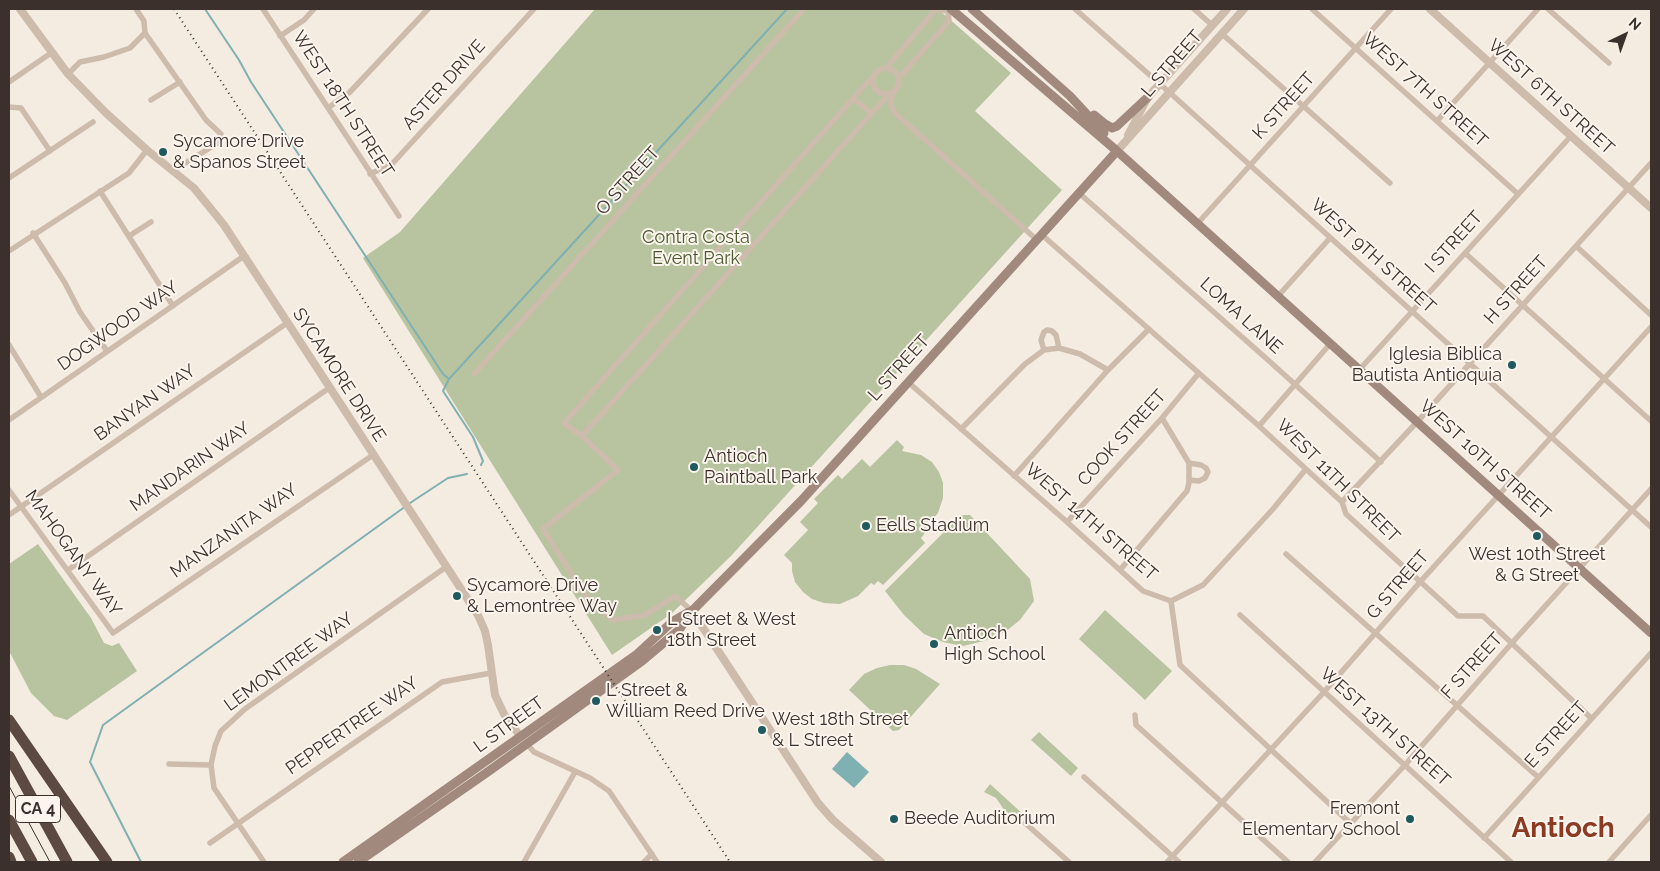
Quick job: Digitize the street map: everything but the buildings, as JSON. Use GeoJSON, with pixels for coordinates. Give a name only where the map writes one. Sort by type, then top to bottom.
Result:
{"type":"FeatureCollection","features":[{"type":"Feature","properties":{"kind":"highway"},"geometry":{"type":"LineString","coordinates":[[9,720],[107,862]]}},
{"type":"Feature","properties":{"kind":"highway","name":"CA 4"},"geometry":{"type":"LineString","coordinates":[[9,756],[67,862]]}},
{"type":"Feature","properties":{"kind":"highway","name":"CA 4"},"geometry":{"type":"LineString","coordinates":[[9,820],[32,862]]}},
{"type":"Feature","properties":{"kind":"highway"},"geometry":{"type":"LineString","coordinates":[[9,857],[11,862]]}},
{"type":"Feature","properties":{"kind":"main road","name":"WEST 10TH STREET"},"geometry":{"type":"LineString","coordinates":[[949,9],[1117,151],[1279,295],[1330,344],[1418,421],[1651,633]]}},
{"type":"Feature","properties":{"kind":"main road","name":"WEST 10TH STREET"},"geometry":{"type":"LineString","coordinates":[[972,9],[1070,96],[1110,140],[1117,151]]}},
{"type":"Feature","properties":{"kind":"main road"},"geometry":{"type":"LineString","coordinates":[[1070,96],[1112,128],[1117,126],[1148,97]]}},
{"type":"Feature","properties":{"kind":"main road","name":"L STREET"},"geometry":{"type":"LineString","coordinates":[[358,862],[642,661],[679,630],[692,611],[801,502],[1117,151]]}},
{"type":"Feature","properties":{"kind":"main road","name":"L STREET"},"geometry":{"type":"LineString","coordinates":[[343,862],[636,655],[672,622],[692,611]]}},
{"type":"Feature","properties":{"kind":"street","name":"SYCAMORE DRIVE"},"geometry":{"type":"LineString","coordinates":[[20,9],[68,74],[106,113],[147,150],[194,188],[224,225],[482,623],[488,645],[491,673],[497,700],[520,736]]}},
{"type":"Feature","properties":{"kind":"street"},"geometry":{"type":"LineString","coordinates":[[136,9],[144,21],[145,33],[206,120],[221,134],[218,143],[174,170]]}},
{"type":"Feature","properties":{"kind":"street","name":"WEST 18TH STREET"},"geometry":{"type":"LineString","coordinates":[[263,9],[399,216]]}},
{"type":"Feature","properties":{"kind":"street"},"geometry":{"type":"LineString","coordinates":[[280,36],[304,20],[314,9]]}},
{"type":"Feature","properties":{"kind":"street"},"geometry":{"type":"LineString","coordinates":[[328,108],[350,92],[428,9]]}},
{"type":"Feature","properties":{"kind":"street","name":"ASTER DRIVE"},"geometry":{"type":"LineString","coordinates":[[370,174],[392,164],[534,9]]}},
{"type":"Feature","properties":{"kind":"street","name":"O STREET"},"geometry":{"type":"LineString","coordinates":[[474,374],[804,9]]}},
{"type":"Feature","properties":{"kind":"street"},"geometry":{"type":"LineString","coordinates":[[886,68],[936,9],[949,9],[949,21],[899,78]]}},
{"type":"Feature","properties":{"kind":"street","name":"WEST 9TH STREET"},"geometry":{"type":"LineString","coordinates":[[1075,9],[1160,83],[1651,527]]}},
{"type":"Feature","properties":{"kind":"street"},"geometry":{"type":"LineString","coordinates":[[1194,9],[1212,25]]}},
{"type":"Feature","properties":{"kind":"street","name":"L STREET"},"geometry":{"type":"LineString","coordinates":[[1125,141],[1148,97],[1227,9]]}},
{"type":"Feature","properties":{"kind":"street","name":"L STREET"},"geometry":{"type":"LineString","coordinates":[[1117,151],[1244,9]]}},
{"type":"Feature","properties":{"kind":"street","name":"WEST 7TH STREET"},"geometry":{"type":"LineString","coordinates":[[1312,9],[1518,194]]}},
{"type":"Feature","properties":{"kind":"street","name":"K STREET"},"geometry":{"type":"LineString","coordinates":[[1198,223],[1392,9]]}},
{"type":"Feature","properties":{"kind":"street","name":"WEST 6TH STREET"},"geometry":{"type":"LineString","coordinates":[[1430,9],[1651,208]]}},
{"type":"Feature","properties":{"kind":"street"},"geometry":{"type":"LineString","coordinates":[[1437,121],[1538,9]]}},
{"type":"Feature","properties":{"kind":"street"},"geometry":{"type":"LineString","coordinates":[[1548,9],[1609,63]]}},
{"type":"Feature","properties":{"kind":"street"},"geometry":{"type":"LineString","coordinates":[[68,74],[80,62],[104,57],[130,48],[145,33]]}},
{"type":"Feature","properties":{"kind":"street"},"geometry":{"type":"LineString","coordinates":[[1221,33],[1390,183]]}},
{"type":"Feature","properties":{"kind":"street"},"geometry":{"type":"LineString","coordinates":[[9,82],[51,53]]}},
{"type":"Feature","properties":{"kind":"street"},"geometry":{"type":"LineString","coordinates":[[582,436],[899,84],[899,78],[893,70],[886,68],[878,70],[564,423],[582,436],[618,470],[543,529],[585,595],[613,620],[645,615],[675,596],[692,611],[818,803],[833,820],[882,862]]}},
{"type":"Feature","properties":{"kind":"street"},"geometry":{"type":"LineString","coordinates":[[875,74],[873,82],[876,90],[880,93],[891,93]]}},
{"type":"Feature","properties":{"kind":"street"},"geometry":{"type":"LineString","coordinates":[[151,100],[180,82]]}},
{"type":"Feature","properties":{"kind":"street","name":"WEST 11TH STREET"},"geometry":{"type":"LineString","coordinates":[[891,93],[890,102],[895,113],[1149,329],[1259,426],[1342,502],[1346,514],[1458,616],[1483,616],[1591,718]]}},
{"type":"Feature","properties":{"kind":"street"},"geometry":{"type":"LineString","coordinates":[[853,98],[872,114]]}},
{"type":"Feature","properties":{"kind":"street"},"geometry":{"type":"LineString","coordinates":[[9,107],[21,108],[50,151]]}},
{"type":"Feature","properties":{"kind":"street"},"geometry":{"type":"LineString","coordinates":[[9,178],[93,122]]}},
{"type":"Feature","properties":{"kind":"street","name":"I STREET"},"geometry":{"type":"LineString","coordinates":[[1360,369],[1571,136]]}},
{"type":"Feature","properties":{"kind":"street"},"geometry":{"type":"LineString","coordinates":[[9,251],[129,173],[147,150]]}},
{"type":"Feature","properties":{"kind":"street","name":"H STREET"},"geometry":{"type":"LineString","coordinates":[[1342,502],[1381,462],[1651,163]]}},
{"type":"Feature","properties":{"kind":"street"},"geometry":{"type":"LineString","coordinates":[[100,191],[173,306]]}},
{"type":"Feature","properties":{"kind":"street","name":"LOMA LANE"},"geometry":{"type":"LineString","coordinates":[[1080,193],[1381,462]]}},
{"type":"Feature","properties":{"kind":"street"},"geometry":{"type":"LineString","coordinates":[[129,236],[151,222]]}},
{"type":"Feature","properties":{"kind":"street"},"geometry":{"type":"LineString","coordinates":[[33,234],[65,283],[80,312],[107,351]]}},
{"type":"Feature","properties":{"kind":"street"},"geometry":{"type":"LineString","coordinates":[[1279,295],[1330,238]]}},
{"type":"Feature","properties":{"kind":"street"},"geometry":{"type":"LineString","coordinates":[[1576,246],[1651,315]]}},
{"type":"Feature","properties":{"kind":"street"},"geometry":{"type":"LineString","coordinates":[[1465,253],[1651,421]]}},
{"type":"Feature","properties":{"kind":"street","name":"DOGWOOD WAY"},"geometry":{"type":"LineString","coordinates":[[9,420],[244,256]]}},
{"type":"Feature","properties":{"kind":"street","name":"BANYAN WAY"},"geometry":{"type":"LineString","coordinates":[[9,515],[287,322]]}},
{"type":"Feature","properties":{"kind":"street","name":"G STREET"},"geometry":{"type":"LineString","coordinates":[[1167,862],[1324,692],[1420,582],[1651,326]]}},
{"type":"Feature","properties":{"kind":"street"},"geometry":{"type":"LineString","coordinates":[[1014,476],[1108,370],[1149,329]]}},
{"type":"Feature","properties":{"kind":"street"},"geometry":{"type":"LineString","coordinates":[[1044,350],[1041,340],[1044,332],[1048,330],[1056,335],[1059,348]]}},
{"type":"Feature","properties":{"kind":"street"},"geometry":{"type":"LineString","coordinates":[[9,344],[42,397]]}},
{"type":"Feature","properties":{"kind":"street"},"geometry":{"type":"LineString","coordinates":[[1259,426],[1330,344]]}},
{"type":"Feature","properties":{"kind":"street"},"geometry":{"type":"LineString","coordinates":[[961,429],[1025,364],[1044,350],[1059,348],[1080,354],[1108,370]]}},
{"type":"Feature","properties":{"kind":"street","name":"COOK STREET"},"geometry":{"type":"LineString","coordinates":[[1067,522],[1162,418],[1199,373]]}},
{"type":"Feature","properties":{"kind":"street","name":"WEST 14TH STREET"},"geometry":{"type":"LineString","coordinates":[[908,382],[1143,591],[1171,600]]}},
{"type":"Feature","properties":{"kind":"street","name":"MANDARIN WAY"},"geometry":{"type":"LineString","coordinates":[[68,570],[330,388]]}},
{"type":"Feature","properties":{"kind":"street"},"geometry":{"type":"LineString","coordinates":[[1120,570],[1186,491],[1190,463],[1162,418]]}},
{"type":"Feature","properties":{"kind":"street","name":"MANZANITA WAY"},"geometry":{"type":"LineString","coordinates":[[113,633],[373,454]]}},
{"type":"Feature","properties":{"kind":"street"},"geometry":{"type":"LineString","coordinates":[[1189,480],[1200,481],[1205,478],[1208,472],[1201,464],[1190,463]]}},
{"type":"Feature","properties":{"kind":"street"},"geometry":{"type":"LineString","coordinates":[[1306,469],[1273,509],[1203,585],[1171,600],[1180,665],[1350,823]]}},
{"type":"Feature","properties":{"kind":"street","name":"MAHOGANY WAY"},"geometry":{"type":"LineString","coordinates":[[9,490],[113,633]]}},
{"type":"Feature","properties":{"kind":"street","name":"F STREET"},"geometry":{"type":"LineString","coordinates":[[1315,862],[1405,765],[1651,490]]}},
{"type":"Feature","properties":{"kind":"street"},"geometry":{"type":"LineString","coordinates":[[1286,554],[1538,777]]}},
{"type":"Feature","properties":{"kind":"street","name":"LEMONTREE WAY"},"geometry":{"type":"LineString","coordinates":[[264,862],[214,788],[210,766],[214,746],[221,731],[245,709],[446,567]]}},
{"type":"Feature","properties":{"kind":"street","name":"WEST 13TH STREET"},"geometry":{"type":"LineString","coordinates":[[1240,615],[1511,862]]}},
{"type":"Feature","properties":{"kind":"street","name":"E STREET"},"geometry":{"type":"LineString","coordinates":[[1484,838],[1651,653]]}},
{"type":"Feature","properties":{"kind":"street","name":"PEPPERTREE WAY"},"geometry":{"type":"LineString","coordinates":[[210,843],[442,682],[491,673]]}},
{"type":"Feature","properties":{"kind":"street"},"geometry":{"type":"LineString","coordinates":[[1135,716],[1136,725],[1288,862]]}},
{"type":"Feature","properties":{"kind":"street"},"geometry":{"type":"LineString","coordinates":[[520,736],[534,752],[590,778],[609,791],[657,862]]}},
{"type":"Feature","properties":{"kind":"street"},"geometry":{"type":"LineString","coordinates":[[169,764],[210,766]]}},
{"type":"Feature","properties":{"kind":"street"},"geometry":{"type":"LineString","coordinates":[[524,862],[575,772]]}},
{"type":"Feature","properties":{"kind":"street"},"geometry":{"type":"LineString","coordinates":[[1084,777],[1179,862]]}},
{"type":"Feature","properties":{"kind":"street"},"geometry":{"type":"LineString","coordinates":[[1609,862],[1651,815]]}},
{"type":"Feature","properties":{"kind":"street"},"geometry":{"type":"LineString","coordinates":[[1025,823],[1069,862]]}},
{"type":"Feature","properties":{"kind":"street"},"geometry":{"type":"LineString","coordinates":[[644,862],[652,854]]}},
{"type":"Feature","properties":{"kind":"green space","name":"Contra Costa Event Park"},"geometry":{"type":"Polygon","coordinates":[[[595,9],[938,9],[1011,73],[975,111],[1062,190],[731,556],[671,614],[612,655],[363,258],[400,232],[595,9]]]}},
{"type":"Feature","properties":{"kind":"green space","name":"Eells Stadium"},"geometry":{"type":"Polygon","coordinates":[[[897,440],[904,447],[902,451],[921,455],[932,462],[939,472],[943,483],[943,498],[938,513],[923,531],[925,533],[921,538],[925,543],[883,585],[878,581],[874,585],[871,583],[858,596],[840,604],[824,603],[812,599],[795,582],[792,563],[784,555],[808,530],[800,522],[818,503],[814,499],[838,475],[842,479],[862,459],[870,467],[897,440]]]}},
{"type":"Feature","properties":{"kind":"green space"},"geometry":{"type":"Polygon","coordinates":[[[961,515],[970,515],[1030,579],[1034,601],[1020,620],[1005,632],[984,641],[963,646],[943,642],[924,634],[904,615],[885,591],[961,515]]]}},
{"type":"Feature","properties":{"kind":"green space"},"geometry":{"type":"Polygon","coordinates":[[[38,544],[91,618],[104,643],[112,646],[119,643],[137,671],[67,720],[54,716],[31,693],[9,651],[9,564],[38,544]]]}},
{"type":"Feature","properties":{"kind":"green space"},"geometry":{"type":"Polygon","coordinates":[[[1105,610],[1172,671],[1145,700],[1079,639],[1105,610]]]}},
{"type":"Feature","properties":{"kind":"green space"},"geometry":{"type":"Polygon","coordinates":[[[890,665],[904,665],[916,669],[940,684],[899,730],[893,731],[849,690],[864,674],[890,665]]]}},
{"type":"Feature","properties":{"kind":"green space"},"geometry":{"type":"Polygon","coordinates":[[[1039,732],[1078,768],[1071,776],[1031,740],[1039,732]]]}},
{"type":"Feature","properties":{"kind":"green space"},"geometry":{"type":"Polygon","coordinates":[[[990,784],[1024,815],[1015,818],[1007,814],[996,798],[984,792],[990,784]]]}},
{"type":"Feature","properties":{"kind":"water"},"geometry":{"type":"Polygon","coordinates":[[[847,752],[869,772],[854,788],[832,769],[847,752]]]}},
{"type":"Feature","properties":{"kind":"waterway"},"geometry":{"type":"LineString","coordinates":[[205,9],[443,374],[448,378]]}},
{"type":"Feature","properties":{"kind":"waterway"},"geometry":{"type":"LineString","coordinates":[[481,465],[483,461],[473,437],[443,391],[449,379],[787,9]]}},
{"type":"Feature","properties":{"kind":"waterway"},"geometry":{"type":"LineString","coordinates":[[410,503],[448,478],[467,474]]}},
{"type":"Feature","properties":{"kind":"waterway"},"geometry":{"type":"LineString","coordinates":[[141,862],[90,762],[103,725],[406,506]]}},
{"type":"Feature","properties":{"kind":"tram line"},"geometry":{"type":"LineString","coordinates":[[9,786],[50,862]]}},
{"type":"Feature","properties":{"kind":"railway"},"geometry":{"type":"LineString","coordinates":[[174,9],[730,862]]}},
{"type":"Feature","properties":{"kind":"place","name":"Sycamore Drive & Spanos Street"},"geometry":{"type":"Point","coordinates":[163,152]}},
{"type":"Feature","properties":{"kind":"place","name":"Iglesia Biblica Bautista Antioquia"},"geometry":{"type":"Point","coordinates":[1512,365]}},
{"type":"Feature","properties":{"kind":"place","name":"Antioch Paintball Park"},"geometry":{"type":"Point","coordinates":[694,467]}},
{"type":"Feature","properties":{"kind":"place","name":"Eells Stadium"},"geometry":{"type":"Point","coordinates":[866,526]}},
{"type":"Feature","properties":{"kind":"place","name":"West 10th Street & G Street"},"geometry":{"type":"Point","coordinates":[1537,536]}},
{"type":"Feature","properties":{"kind":"place","name":"Sycamore Drive & Lemontree Way"},"geometry":{"type":"Point","coordinates":[457,596]}},
{"type":"Feature","properties":{"kind":"place","name":"L Street & West 18th Street"},"geometry":{"type":"Point","coordinates":[657,630]}},
{"type":"Feature","properties":{"kind":"place","name":"Antioch High School"},"geometry":{"type":"Point","coordinates":[934,644]}},
{"type":"Feature","properties":{"kind":"place","name":"L Street & William Reed Drive"},"geometry":{"type":"Point","coordinates":[596,701]}},
{"type":"Feature","properties":{"kind":"place","name":"West 18th Street & L Street"},"geometry":{"type":"Point","coordinates":[762,730]}},
{"type":"Feature","properties":{"kind":"place","name":"Beede Auditorium"},"geometry":{"type":"Point","coordinates":[894,819]}},
{"type":"Feature","properties":{"kind":"place","name":"Fremont Elementary School"},"geometry":{"type":"Point","coordinates":[1410,819]}},
{"type":"Feature","properties":{"kind":"district","name":"Antioch"},"geometry":{"type":"Point","coordinates":[1563,829]}}]}
